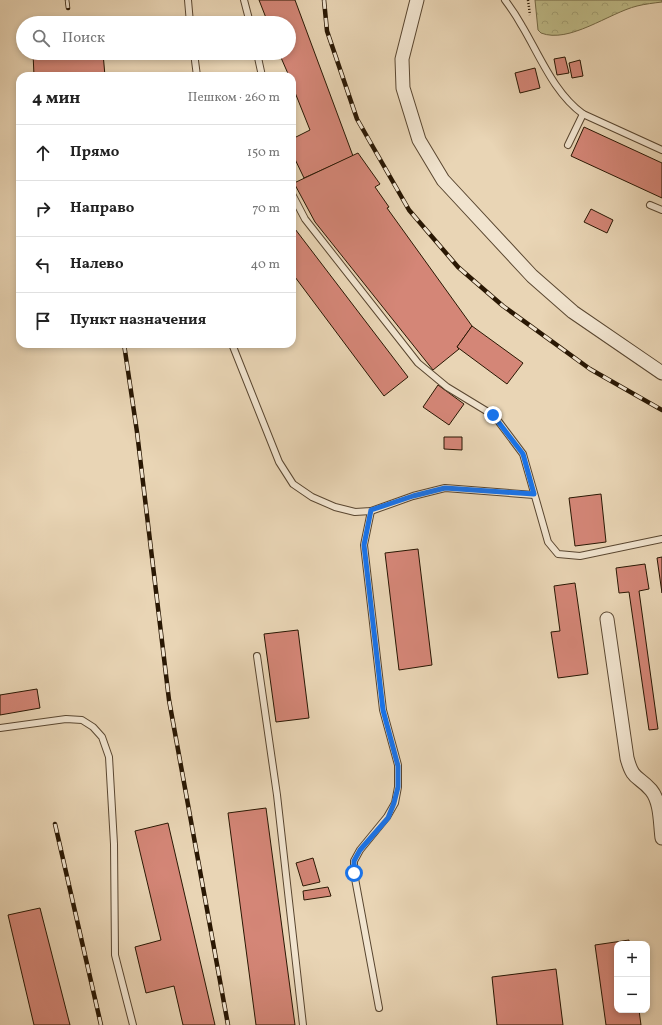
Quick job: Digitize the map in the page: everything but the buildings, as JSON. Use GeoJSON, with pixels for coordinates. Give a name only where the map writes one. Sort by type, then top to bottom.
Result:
{"type":"FeatureCollection","features":[{"type":"Feature","properties":{"kind":"street"},"geometry":{"type":"LineString","coordinates":[[417,0],[402,59],[403,88],[419,140],[444,180],[532,276],[572,312],[662,373]]}},
{"type":"Feature","properties":{"kind":"street"},"geometry":{"type":"LineString","coordinates":[[607,619],[627,758],[631,772],[651,790],[657,801],[662,838]]}},
{"type":"Feature","properties":{"kind":"lane"},"geometry":{"type":"LineString","coordinates":[[188,0],[189,16]]}},
{"type":"Feature","properties":{"kind":"lane"},"geometry":{"type":"LineString","coordinates":[[244,0],[248,16]]}},
{"type":"Feature","properties":{"kind":"lane"},"geometry":{"type":"LineString","coordinates":[[505,0],[522,25],[561,94],[572,106],[583,114],[662,150]]}},
{"type":"Feature","properties":{"kind":"lane"},"geometry":{"type":"LineString","coordinates":[[195,60],[196,72]]}},
{"type":"Feature","properties":{"kind":"lane"},"geometry":{"type":"LineString","coordinates":[[259,60],[261,72]]}},
{"type":"Feature","properties":{"kind":"lane"},"geometry":{"type":"LineString","coordinates":[[568,145],[583,114]]}},
{"type":"Feature","properties":{"kind":"lane"},"geometry":{"type":"LineString","coordinates":[[296,202],[305,219],[418,363],[447,387],[493,415],[523,454],[548,542],[558,554],[580,556],[662,539]]}},
{"type":"Feature","properties":{"kind":"lane"},"geometry":{"type":"LineString","coordinates":[[650,205],[662,210]]}},
{"type":"Feature","properties":{"kind":"lane"},"geometry":{"type":"LineString","coordinates":[[234,348],[279,462],[293,484],[312,497],[335,507],[355,512],[371,510],[413,496],[445,488],[534,494]]}},
{"type":"Feature","properties":{"kind":"lane"},"geometry":{"type":"LineString","coordinates":[[371,510],[364,545],[383,710],[398,766],[398,787],[388,818],[360,850],[354,861],[354,873],[379,1008]]}},
{"type":"Feature","properties":{"kind":"lane"},"geometry":{"type":"LineString","coordinates":[[257,656],[277,795],[303,1025]]}},
{"type":"Feature","properties":{"kind":"lane"},"geometry":{"type":"LineString","coordinates":[[0,728],[66,719],[82,720],[93,727],[102,737],[109,757],[114,844],[115,955],[133,1025]]}},
{"type":"Feature","properties":{"kind":"green space"},"geometry":{"type":"Polygon","coordinates":[[[535,0],[662,0],[662,2],[637,6],[576,31],[552,35],[541,33],[538,30],[535,0]]]}},
{"type":"Feature","properties":{"kind":"railway"},"geometry":{"type":"LineString","coordinates":[[67,0],[68,8]]}},
{"type":"Feature","properties":{"kind":"railway"},"geometry":{"type":"LineString","coordinates":[[324,0],[327,31],[357,119],[409,210],[458,267],[503,306],[590,369],[662,410]]}},
{"type":"Feature","properties":{"kind":"railway"},"geometry":{"type":"LineString","coordinates":[[125,348],[137,432],[169,700],[228,1025]]}},
{"type":"Feature","properties":{"kind":"railway"},"geometry":{"type":"LineString","coordinates":[[55,824],[101,1025]]}},
{"type":"Feature","properties":{"kind":"route"},"geometry":{"type":"LineString","coordinates":[[354,873],[354,861],[360,850],[388,818],[398,787],[398,766],[383,710],[364,545],[371,510],[413,496],[445,488],[534,494],[523,454],[493,415]]}}]}
